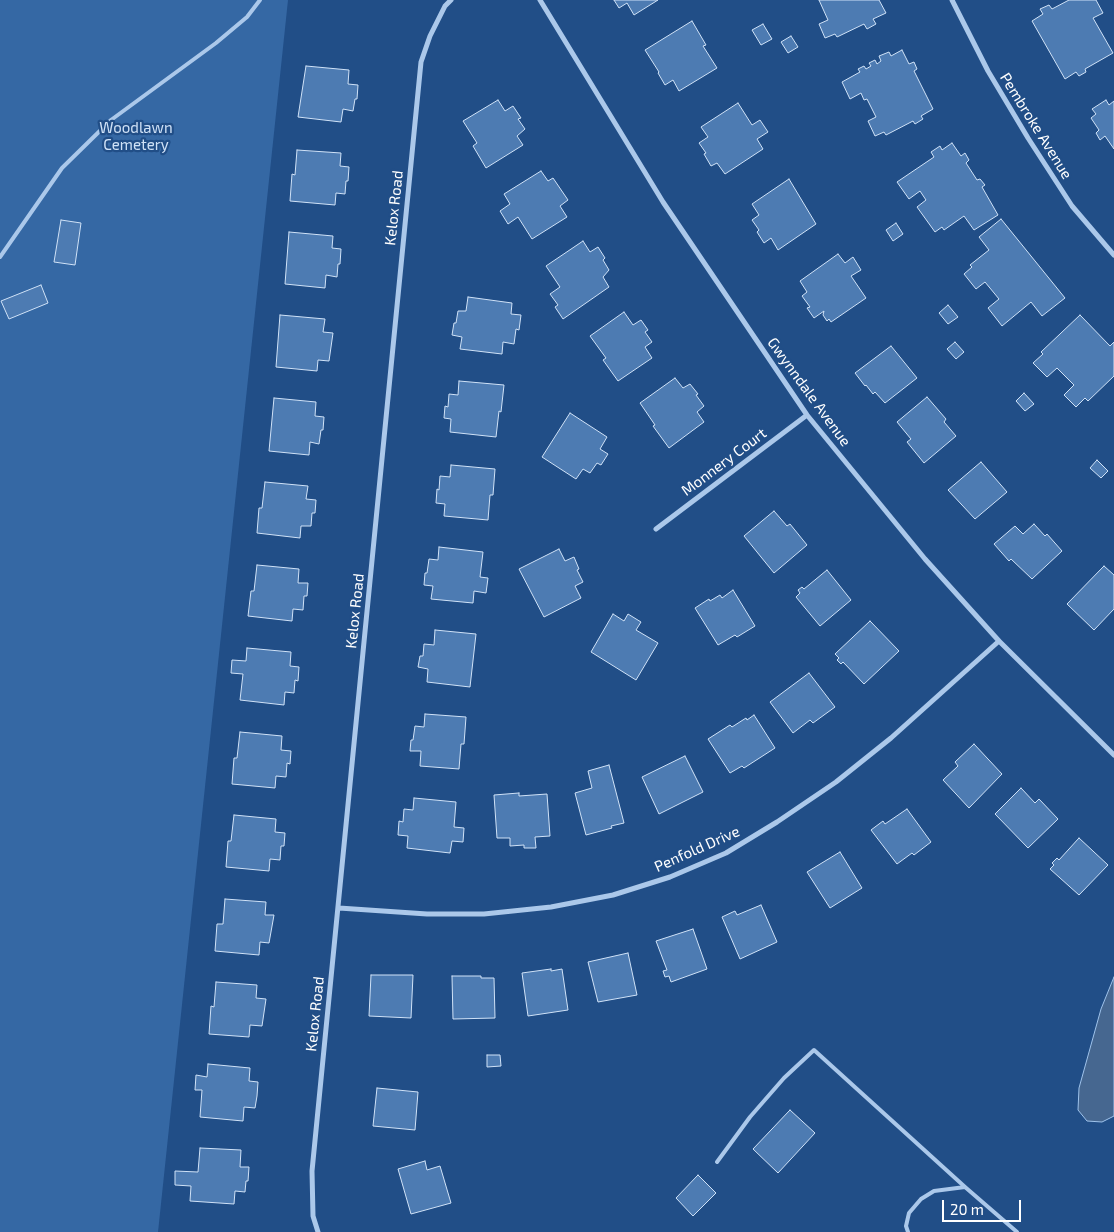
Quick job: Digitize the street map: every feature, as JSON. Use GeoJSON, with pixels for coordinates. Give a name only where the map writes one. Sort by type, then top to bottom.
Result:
{"type":"FeatureCollection","features":[{"type":"Feature","properties":{"kind":"street","name":"Kelox Road"},"geometry":{"type":"LineString","coordinates":[[318,1232],[313,1216],[312,1171],[421,62],[430,36],[445,6],[451,0]]}},
{"type":"Feature","properties":{"kind":"street","name":"Gwynndale Avenue"},"geometry":{"type":"LineString","coordinates":[[540,0],[663,202],[807,415],[925,560],[999,641],[1114,756]]}},
{"type":"Feature","properties":{"kind":"street","name":"Pembroke Avenue"},"geometry":{"type":"LineString","coordinates":[[952,0],[988,71],[1028,138],[1072,206],[1114,255]]}},
{"type":"Feature","properties":{"kind":"street","name":"Monnery Court"},"geometry":{"type":"LineString","coordinates":[[656,529],[807,415]]}},
{"type":"Feature","properties":{"kind":"street","name":"Penfold Drive"},"geometry":{"type":"LineString","coordinates":[[339,908],[427,914],[484,914],[551,907],[613,895],[670,877],[726,853],[777,822],[836,782],[891,738],[999,641]]}},
{"type":"Feature","properties":{"kind":"lane"},"geometry":{"type":"LineString","coordinates":[[0,257],[62,168],[111,120],[216,43],[247,17],[260,0]]}},
{"type":"Feature","properties":{"kind":"lane"},"geometry":{"type":"LineString","coordinates":[[717,1162],[750,1117],[784,1078],[814,1050],[965,1188],[1017,1232]]}},
{"type":"Feature","properties":{"kind":"lane"},"geometry":{"type":"LineString","coordinates":[[908,1232],[906,1226],[909,1213],[921,1199],[934,1191],[965,1188]]}},
{"type":"Feature","properties":{"kind":"green space","name":"Woodlawn Cemetery"},"geometry":{"type":"Polygon","coordinates":[[[0,0],[288,0],[158,1232],[0,1232],[0,0]]]}},
{"type":"Feature","properties":{"kind":"shaded area"},"geometry":{"type":"Polygon","coordinates":[[[1114,977],[1114,1116],[1102,1122],[1087,1121],[1078,1110],[1079,1088],[1101,1009],[1114,977]]]}},
{"type":"Feature","properties":{"kind":"building"},"geometry":{"type":"Polygon","coordinates":[[[614,0],[658,0],[634,15],[627,3],[619,8],[614,0]]]}},
{"type":"Feature","properties":{"kind":"building"},"geometry":{"type":"Polygon","coordinates":[[[819,0],[879,0],[886,13],[873,19],[876,24],[867,29],[864,24],[837,37],[835,34],[825,38],[819,24],[828,20],[819,0]]]}},
{"type":"Feature","properties":{"kind":"building"},"geometry":{"type":"Polygon","coordinates":[[[1069,0],[1096,0],[1103,13],[1093,18],[1113,53],[1085,69],[1086,72],[1079,76],[1076,72],[1065,79],[1032,21],[1043,14],[1040,9],[1049,5],[1052,9],[1069,0]]]}},
{"type":"Feature","properties":{"kind":"building"},"geometry":{"type":"Polygon","coordinates":[[[692,21],[706,45],[703,46],[717,68],[679,91],[673,80],[665,85],[645,50],[692,21]]]}},
{"type":"Feature","properties":{"kind":"building"},"geometry":{"type":"Polygon","coordinates":[[[763,24],[772,39],[761,45],[752,30],[763,24]]]}},
{"type":"Feature","properties":{"kind":"building"},"geometry":{"type":"Polygon","coordinates":[[[791,36],[798,47],[788,53],[781,42],[791,36]]]}},
{"type":"Feature","properties":{"kind":"building"},"geometry":{"type":"Polygon","coordinates":[[[902,50],[909,64],[914,62],[917,69],[914,71],[933,109],[921,116],[923,119],[915,124],[913,121],[886,135],[884,132],[875,136],[868,121],[876,117],[867,99],[864,100],[861,93],[850,99],[842,82],[860,72],[858,69],[864,66],[866,69],[871,66],[869,63],[875,60],[877,64],[881,61],[879,56],[889,52],[891,56],[902,50]]]}},
{"type":"Feature","properties":{"kind":"building"},"geometry":{"type":"Polygon","coordinates":[[[306,66],[349,70],[348,84],[358,85],[357,99],[355,99],[353,111],[343,109],[341,122],[298,117],[306,66]]]}},
{"type":"Feature","properties":{"kind":"building"},"geometry":{"type":"Polygon","coordinates":[[[498,100],[505,111],[513,106],[521,118],[518,119],[525,129],[517,136],[523,145],[486,168],[473,146],[477,143],[463,121],[498,100]]]}},
{"type":"Feature","properties":{"kind":"building"},"geometry":{"type":"Polygon","coordinates":[[[1106,100],[1109,105],[1114,101],[1114,149],[1105,136],[1100,140],[1096,133],[1099,130],[1091,118],[1096,114],[1092,109],[1106,100]]]}},
{"type":"Feature","properties":{"kind":"building"},"geometry":{"type":"Polygon","coordinates":[[[738,103],[752,125],[760,120],[768,132],[757,139],[763,149],[725,174],[717,163],[711,166],[704,154],[706,153],[699,143],[708,137],[701,127],[738,103]]]}},
{"type":"Feature","properties":{"kind":"building"},"geometry":{"type":"Polygon","coordinates":[[[952,143],[961,156],[965,153],[969,160],[966,163],[977,180],[980,179],[985,185],[982,187],[998,215],[974,230],[964,216],[944,230],[942,227],[935,232],[917,207],[926,200],[920,191],[909,199],[897,182],[934,157],[931,152],[940,146],[942,150],[952,143]]]}},
{"type":"Feature","properties":{"kind":"building"},"geometry":{"type":"Polygon","coordinates":[[[297,150],[341,153],[340,166],[349,167],[348,181],[346,181],[345,194],[336,193],[335,205],[290,201],[292,174],[295,175],[297,150]]]}},
{"type":"Feature","properties":{"kind":"building"},"geometry":{"type":"Polygon","coordinates":[[[541,171],[548,181],[553,178],[568,200],[560,206],[567,217],[532,239],[518,217],[508,224],[500,211],[510,204],[504,194],[541,171]]]}},
{"type":"Feature","properties":{"kind":"building"},"geometry":{"type":"Polygon","coordinates":[[[789,179],[816,224],[778,250],[771,238],[764,243],[757,232],[759,230],[752,220],[759,215],[752,204],[789,179]]]}},
{"type":"Feature","properties":{"kind":"building"},"geometry":{"type":"Polygon","coordinates":[[[1001,219],[1065,298],[1042,316],[1031,302],[1002,326],[988,308],[999,299],[985,282],[976,289],[964,274],[972,267],[970,265],[989,250],[979,237],[1001,219]]]}},
{"type":"Feature","properties":{"kind":"building"},"geometry":{"type":"Polygon","coordinates":[[[61,220],[81,223],[75,265],[54,262],[61,220]]]}},
{"type":"Feature","properties":{"kind":"building"},"geometry":{"type":"Polygon","coordinates":[[[896,223],[903,234],[893,241],[886,230],[896,223]]]}},
{"type":"Feature","properties":{"kind":"building"},"geometry":{"type":"Polygon","coordinates":[[[289,232],[333,236],[332,248],[341,249],[340,264],[338,264],[337,277],[326,275],[325,288],[285,284],[289,232]]]}},
{"type":"Feature","properties":{"kind":"building"},"geometry":{"type":"Polygon","coordinates":[[[583,241],[590,252],[598,247],[605,258],[603,260],[609,270],[603,277],[609,287],[563,319],[555,307],[558,305],[550,294],[560,287],[546,266],[583,241]]]}},
{"type":"Feature","properties":{"kind":"building"},"geometry":{"type":"Polygon","coordinates":[[[838,254],[845,263],[853,257],[861,270],[851,276],[866,298],[831,322],[829,319],[827,321],[823,315],[824,311],[814,318],[807,308],[810,307],[802,296],[807,292],[800,281],[838,254]]]}},
{"type":"Feature","properties":{"kind":"building"},"geometry":{"type":"Polygon","coordinates":[[[41,285],[48,303],[9,319],[1,301],[41,285]]]}},
{"type":"Feature","properties":{"kind":"building"},"geometry":{"type":"Polygon","coordinates":[[[468,297],[512,303],[511,314],[521,315],[519,330],[516,329],[514,344],[503,342],[502,354],[460,349],[462,337],[452,335],[458,311],[466,311],[468,297]]]}},
{"type":"Feature","properties":{"kind":"building"},"geometry":{"type":"Polygon","coordinates":[[[948,305],[958,317],[948,324],[939,313],[948,305]]]}},
{"type":"Feature","properties":{"kind":"building"},"geometry":{"type":"Polygon","coordinates":[[[624,312],[633,325],[641,320],[648,330],[645,332],[652,342],[645,347],[652,358],[618,381],[603,360],[606,358],[590,336],[624,312]]]}},
{"type":"Feature","properties":{"kind":"building"},"geometry":{"type":"Polygon","coordinates":[[[280,315],[325,319],[323,332],[333,333],[329,361],[318,360],[317,371],[276,367],[280,315]]]}},
{"type":"Feature","properties":{"kind":"building"},"geometry":{"type":"Polygon","coordinates":[[[1080,315],[1110,346],[1114,342],[1114,376],[1088,401],[1085,398],[1076,407],[1064,395],[1074,385],[1057,368],[1047,377],[1033,363],[1043,354],[1041,352],[1080,315]]]}},
{"type":"Feature","properties":{"kind":"building"},"geometry":{"type":"Polygon","coordinates":[[[955,342],[964,352],[956,359],[947,349],[955,342]]]}},
{"type":"Feature","properties":{"kind":"building"},"geometry":{"type":"Polygon","coordinates":[[[891,346],[917,378],[885,403],[875,392],[873,394],[865,386],[855,373],[891,346]]]}},
{"type":"Feature","properties":{"kind":"building"},"geometry":{"type":"Polygon","coordinates":[[[675,378],[683,388],[690,384],[698,394],[696,395],[704,406],[697,412],[704,422],[669,448],[653,426],[655,425],[640,403],[675,378]]]}},
{"type":"Feature","properties":{"kind":"building"},"geometry":{"type":"Polygon","coordinates":[[[459,381],[504,385],[496,437],[450,432],[451,419],[444,418],[445,406],[448,407],[449,394],[458,395],[459,381]]]}},
{"type":"Feature","properties":{"kind":"building"},"geometry":{"type":"Polygon","coordinates":[[[1024,393],[1034,404],[1025,411],[1016,401],[1024,393]]]}},
{"type":"Feature","properties":{"kind":"building"},"geometry":{"type":"Polygon","coordinates":[[[927,397],[946,419],[944,422],[956,436],[924,463],[907,442],[911,439],[897,422],[927,397]]]}},
{"type":"Feature","properties":{"kind":"building"},"geometry":{"type":"Polygon","coordinates":[[[274,398],[316,402],[315,416],[324,417],[323,430],[321,430],[319,444],[310,442],[309,455],[269,451],[274,398]]]}},
{"type":"Feature","properties":{"kind":"building"},"geometry":{"type":"Polygon","coordinates":[[[570,413],[607,437],[600,449],[608,454],[601,465],[597,463],[590,473],[583,469],[576,479],[542,457],[570,413]]]}},
{"type":"Feature","properties":{"kind":"building"},"geometry":{"type":"Polygon","coordinates":[[[1097,460],[1108,471],[1101,478],[1090,468],[1097,460]]]}},
{"type":"Feature","properties":{"kind":"building"},"geometry":{"type":"Polygon","coordinates":[[[981,462],[1007,492],[975,519],[948,490],[981,462]]]}},
{"type":"Feature","properties":{"kind":"building"},"geometry":{"type":"Polygon","coordinates":[[[451,465],[495,469],[493,495],[490,495],[488,520],[444,516],[445,504],[436,503],[437,489],[439,490],[440,476],[450,477],[451,465]]]}},
{"type":"Feature","properties":{"kind":"building"},"geometry":{"type":"Polygon","coordinates":[[[265,482],[308,486],[306,499],[316,500],[315,513],[312,513],[311,526],[301,526],[300,538],[257,533],[259,508],[262,508],[265,482]]]}},
{"type":"Feature","properties":{"kind":"building"},"geometry":{"type":"Polygon","coordinates":[[[774,511],[787,526],[790,524],[807,545],[774,573],[744,536],[774,511]]]}},
{"type":"Feature","properties":{"kind":"building"},"geometry":{"type":"Polygon","coordinates":[[[1034,524],[1045,536],[1047,534],[1062,551],[1032,579],[1011,559],[1009,561],[994,544],[1015,526],[1023,534],[1034,524]]]}},
{"type":"Feature","properties":{"kind":"building"},"geometry":{"type":"Polygon","coordinates":[[[439,547],[483,552],[480,577],[488,578],[486,593],[474,591],[473,603],[431,599],[433,586],[424,585],[425,573],[427,573],[429,559],[438,560],[439,547]]]}},
{"type":"Feature","properties":{"kind":"building"},"geometry":{"type":"Polygon","coordinates":[[[559,549],[565,561],[574,557],[579,569],[577,570],[583,582],[575,586],[581,598],[544,617],[519,569],[559,549]]]}},
{"type":"Feature","properties":{"kind":"building"},"geometry":{"type":"Polygon","coordinates":[[[257,565],[299,569],[298,583],[308,583],[307,596],[304,596],[303,610],[293,609],[292,621],[248,616],[251,591],[254,591],[257,565]]]}},
{"type":"Feature","properties":{"kind":"building"},"geometry":{"type":"Polygon","coordinates":[[[1104,566],[1114,575],[1114,609],[1094,630],[1067,604],[1104,566]]]}},
{"type":"Feature","properties":{"kind":"building"},"geometry":{"type":"Polygon","coordinates":[[[827,570],[851,600],[820,626],[796,597],[800,593],[798,590],[802,587],[804,589],[827,570]]]}},
{"type":"Feature","properties":{"kind":"building"},"geometry":{"type":"Polygon","coordinates":[[[733,590],[755,626],[737,637],[735,635],[718,645],[695,608],[709,599],[710,601],[720,595],[722,598],[733,590]]]}},
{"type":"Feature","properties":{"kind":"building"},"geometry":{"type":"Polygon","coordinates":[[[613,614],[624,621],[628,614],[641,622],[636,630],[658,643],[636,680],[591,652],[613,614]]]}},
{"type":"Feature","properties":{"kind":"building"},"geometry":{"type":"Polygon","coordinates":[[[870,621],[899,651],[864,684],[843,662],[841,664],[837,660],[839,658],[835,654],[870,621]]]}},
{"type":"Feature","properties":{"kind":"building"},"geometry":{"type":"Polygon","coordinates":[[[435,630],[476,634],[470,687],[427,682],[428,669],[418,667],[420,656],[423,656],[424,644],[434,645],[435,630]]]}},
{"type":"Feature","properties":{"kind":"building"},"geometry":{"type":"Polygon","coordinates":[[[247,648],[291,652],[290,666],[299,667],[298,681],[295,680],[294,693],[285,692],[284,705],[240,700],[243,674],[231,673],[232,660],[246,661],[247,648]]]}},
{"type":"Feature","properties":{"kind":"building"},"geometry":{"type":"Polygon","coordinates":[[[809,673],[835,707],[813,723],[810,720],[793,733],[770,702],[809,673]]]}},
{"type":"Feature","properties":{"kind":"building"},"geometry":{"type":"Polygon","coordinates":[[[425,714],[466,717],[464,744],[461,744],[459,769],[420,766],[421,751],[410,751],[415,726],[424,727],[425,714]]]}},
{"type":"Feature","properties":{"kind":"building"},"geometry":{"type":"Polygon","coordinates":[[[754,715],[775,748],[744,768],[742,766],[730,773],[708,739],[730,725],[732,727],[754,715]]]}},
{"type":"Feature","properties":{"kind":"building"},"geometry":{"type":"Polygon","coordinates":[[[240,732],[282,736],[281,750],[291,751],[290,764],[287,763],[286,777],[276,776],[275,788],[232,784],[234,758],[237,758],[240,732]]]}},
{"type":"Feature","properties":{"kind":"building"},"geometry":{"type":"Polygon","coordinates":[[[974,744],[1002,774],[969,808],[943,780],[958,766],[955,762],[974,744]]]}},
{"type":"Feature","properties":{"kind":"building"},"geometry":{"type":"Polygon","coordinates":[[[685,756],[703,792],[659,814],[642,777],[685,756]]]}},
{"type":"Feature","properties":{"kind":"building"},"geometry":{"type":"Polygon","coordinates":[[[609,765],[624,823],[586,835],[575,793],[592,788],[588,771],[609,765]]]}},
{"type":"Feature","properties":{"kind":"building"},"geometry":{"type":"Polygon","coordinates":[[[1021,788],[1035,803],[1039,799],[1058,819],[1028,848],[995,814],[1021,788]]]}},
{"type":"Feature","properties":{"kind":"building"},"geometry":{"type":"Polygon","coordinates":[[[519,793],[519,796],[547,794],[550,836],[535,837],[536,848],[524,848],[524,845],[510,846],[510,838],[497,838],[494,795],[519,793]]]}},
{"type":"Feature","properties":{"kind":"building"},"geometry":{"type":"Polygon","coordinates":[[[414,798],[456,802],[454,827],[464,828],[463,842],[452,841],[450,853],[407,848],[408,836],[398,835],[399,821],[403,822],[404,809],[413,810],[414,798]]]}},
{"type":"Feature","properties":{"kind":"building"},"geometry":{"type":"Polygon","coordinates":[[[907,809],[931,842],[914,855],[912,853],[897,864],[871,830],[883,821],[885,824],[907,809]]]}},
{"type":"Feature","properties":{"kind":"building"},"geometry":{"type":"Polygon","coordinates":[[[234,815],[276,819],[275,832],[285,833],[284,846],[281,846],[280,860],[270,859],[269,871],[226,867],[228,841],[231,841],[234,815]]]}},
{"type":"Feature","properties":{"kind":"building"},"geometry":{"type":"Polygon","coordinates":[[[1079,838],[1108,865],[1079,895],[1050,869],[1054,865],[1052,863],[1057,858],[1059,860],[1079,838]]]}},
{"type":"Feature","properties":{"kind":"building"},"geometry":{"type":"Polygon","coordinates":[[[840,852],[862,888],[830,908],[807,872],[840,852]]]}},
{"type":"Feature","properties":{"kind":"building"},"geometry":{"type":"Polygon","coordinates":[[[225,899],[266,902],[265,915],[274,915],[269,943],[260,942],[259,955],[215,951],[217,924],[223,924],[225,899]]]}},
{"type":"Feature","properties":{"kind":"building"},"geometry":{"type":"Polygon","coordinates":[[[761,905],[777,942],[740,959],[722,917],[735,911],[737,915],[761,905]]]}},
{"type":"Feature","properties":{"kind":"building"},"geometry":{"type":"Polygon","coordinates":[[[693,929],[707,969],[671,982],[669,976],[665,977],[663,971],[667,970],[656,941],[693,929]]]}},
{"type":"Feature","properties":{"kind":"building"},"geometry":{"type":"Polygon","coordinates":[[[628,953],[637,995],[598,1002],[588,962],[628,953]]]}},
{"type":"Feature","properties":{"kind":"building"},"geometry":{"type":"Polygon","coordinates":[[[551,969],[551,971],[562,969],[568,1010],[528,1016],[522,973],[551,969]]]}},
{"type":"Feature","properties":{"kind":"building"},"geometry":{"type":"Polygon","coordinates":[[[371,975],[413,975],[411,1018],[369,1016],[371,975]]]}},
{"type":"Feature","properties":{"kind":"building"},"geometry":{"type":"Polygon","coordinates":[[[452,976],[494,978],[495,1018],[453,1019],[452,976]]]}},
{"type":"Feature","properties":{"kind":"building"},"geometry":{"type":"Polygon","coordinates":[[[216,982],[257,985],[256,998],[266,999],[262,1026],[250,1025],[249,1037],[209,1034],[211,1006],[214,1007],[216,982]]]}},
{"type":"Feature","properties":{"kind":"building"},"geometry":{"type":"Polygon","coordinates":[[[487,1055],[500,1055],[501,1066],[487,1067],[487,1055]]]}},
{"type":"Feature","properties":{"kind":"building"},"geometry":{"type":"Polygon","coordinates":[[[208,1064],[250,1068],[249,1081],[258,1082],[257,1096],[255,1108],[244,1107],[243,1121],[200,1117],[202,1090],[195,1090],[196,1075],[207,1077],[208,1064]]]}},
{"type":"Feature","properties":{"kind":"building"},"geometry":{"type":"Polygon","coordinates":[[[377,1088],[418,1092],[415,1130],[373,1126],[377,1088]]]}},
{"type":"Feature","properties":{"kind":"building"},"geometry":{"type":"Polygon","coordinates":[[[790,1110],[815,1133],[778,1173],[753,1149],[790,1110]]]}},
{"type":"Feature","properties":{"kind":"building"},"geometry":{"type":"Polygon","coordinates":[[[200,1148],[241,1150],[240,1167],[249,1167],[248,1181],[246,1181],[245,1192],[235,1191],[234,1204],[190,1201],[191,1186],[175,1185],[175,1171],[198,1172],[200,1148]]]}},
{"type":"Feature","properties":{"kind":"building"},"geometry":{"type":"Polygon","coordinates":[[[425,1161],[427,1170],[440,1166],[451,1203],[411,1214],[398,1169],[425,1161]]]}},
{"type":"Feature","properties":{"kind":"building"},"geometry":{"type":"Polygon","coordinates":[[[698,1175],[716,1193],[693,1216],[676,1198],[698,1175]]]}}]}
